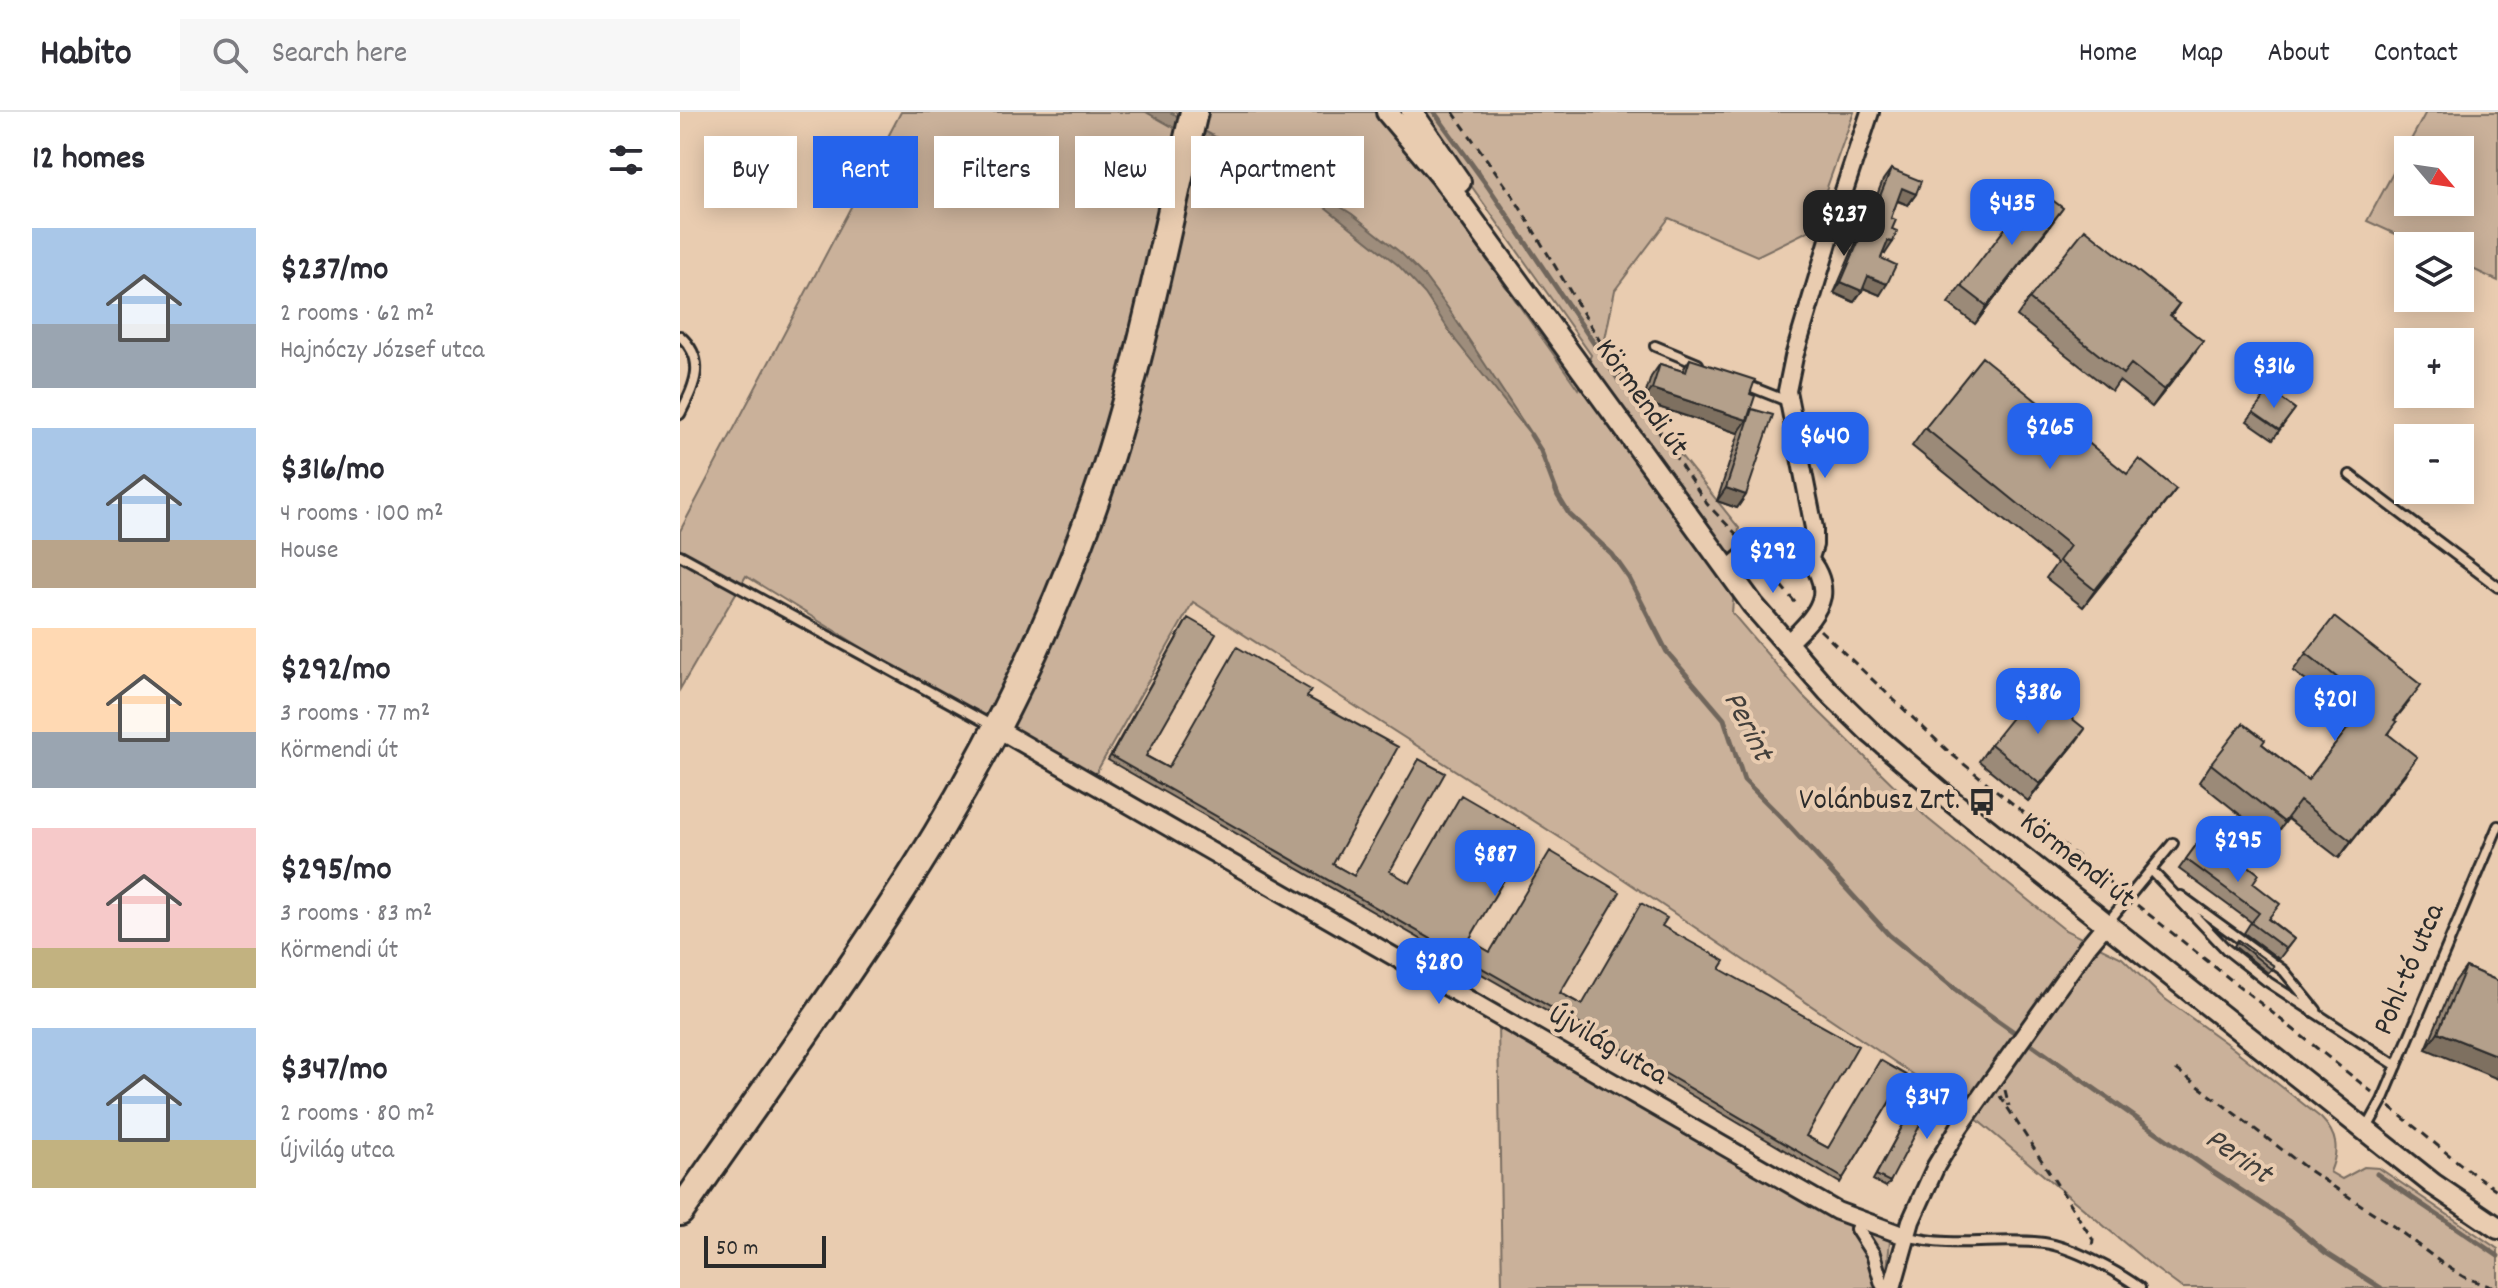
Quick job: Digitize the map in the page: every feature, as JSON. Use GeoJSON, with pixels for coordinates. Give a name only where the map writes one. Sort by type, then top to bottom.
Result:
{"type":"FeatureCollection","features":[{"type":"Feature","properties":{"kind":"main road"},"geometry":{"type":"LineString","coordinates":[[680,1212],[904,886],[957,800],[1031,657],[1089,518],[1127,397],[1194,112]]}},
{"type":"Feature","properties":{"kind":"street","name":"Körmendi út"},"geometry":{"type":"LineString","coordinates":[[1387,112],[1441,176],[1727,570],[1786,645],[1851,714],[1908,765],[2366,1131],[2433,1184],[2498,1227]]}},
{"type":"Feature","properties":{"kind":"street","name":"Körmendi út"},"geometry":{"type":"LineString","coordinates":[[1412,112],[1556,333]]}},
{"type":"Feature","properties":{"kind":"street"},"geometry":{"type":"LineString","coordinates":[[1810,558],[1814,528],[1788,401],[1789,378],[1870,112]]}},
{"type":"Feature","properties":{"kind":"street"},"geometry":{"type":"LineString","coordinates":[[1727,570],[1762,544],[1776,542],[1795,548],[1810,558],[1822,584],[1821,598],[1810,621],[1786,645]]}},
{"type":"Feature","properties":{"kind":"street","name":"Újvilág utca"},"geometry":{"type":"LineString","coordinates":[[996,728],[1837,1211],[1905,1236]]}},
{"type":"Feature","properties":{"kind":"street"},"geometry":{"type":"LineString","coordinates":[[1887,1286],[1936,1166],[1960,1126],[2003,1076],[2045,1007],[2106,924]]}},
{"type":"Feature","properties":{"kind":"street"},"geometry":{"type":"LineString","coordinates":[[1857,1229],[1873,1254],[1887,1286]]}},
{"type":"Feature","properties":{"kind":"lane"},"geometry":{"type":"LineString","coordinates":[[680,336],[694,351],[697,364],[695,382],[680,414]]}},
{"type":"Feature","properties":{"kind":"lane"},"geometry":{"type":"LineString","coordinates":[[1655,346],[1707,368]]}},
{"type":"Feature","properties":{"kind":"lane"},"geometry":{"type":"LineString","coordinates":[[1733,379],[1788,401]]}},
{"type":"Feature","properties":{"kind":"lane"},"geometry":{"type":"LineString","coordinates":[[2350,475],[2498,587]]}},
{"type":"Feature","properties":{"kind":"lane"},"geometry":{"type":"LineString","coordinates":[[680,555],[996,728]]}},
{"type":"Feature","properties":{"kind":"lane","name":"Pohl-tó utca"},"geometry":{"type":"LineString","coordinates":[[2366,1131],[2382,1101],[2498,826]]}},
{"type":"Feature","properties":{"kind":"lane"},"geometry":{"type":"LineString","coordinates":[[2106,924],[2173,843]]}},
{"type":"Feature","properties":{"kind":"lane"},"geometry":{"type":"LineString","coordinates":[[2152,871],[2226,949],[2268,982],[2397,1066]]}},
{"type":"Feature","properties":{"kind":"lane"},"geometry":{"type":"LineString","coordinates":[[2164,883],[2284,971],[2322,1017]]}},
{"type":"Feature","properties":{"kind":"lane"},"geometry":{"type":"LineString","coordinates":[[1905,1236],[1932,1243],[2045,1243],[2121,1274],[2140,1288]]}},
{"type":"Feature","properties":{"kind":"path"},"geometry":{"type":"LineString","coordinates":[[1453,112],[1513,196],[1616,368],[1707,504],[1752,551],[1810,621],[1932,737],[2128,898],[2498,1191]]}},
{"type":"Feature","properties":{"kind":"path"},"geometry":{"type":"LineString","coordinates":[[2176,1069],[2310,1171],[2393,1226],[2443,1264],[2464,1277],[2494,1288]]}},
{"type":"Feature","properties":{"kind":"path"},"geometry":{"type":"LineString","coordinates":[[2003,1076],[2010,1110]]}},
{"type":"Feature","properties":{"kind":"path"},"geometry":{"type":"LineString","coordinates":[[1997,1093],[2093,1240]]}},
{"type":"Feature","properties":{"kind":"shaded area"},"geometry":{"type":"Polygon","coordinates":[[[901,112],[1379,112],[1400,137],[1578,389],[1591,355],[1419,112],[1854,112],[1812,229],[1757,256],[1669,218],[1615,290],[1604,344],[1653,421],[1739,528],[1732,613],[1802,695],[1928,819],[2065,930],[2122,958],[2161,996],[2321,1118],[2334,1137],[2335,1157],[2330,1172],[2342,1179],[2364,1167],[2379,1168],[2498,1249],[2498,1288],[2182,1288],[1963,1108],[1598,862],[1193,602],[1088,787],[746,576],[680,689],[680,531],[850,208],[918,208],[918,136],[888,136],[901,112]]]}},
{"type":"Feature","properties":{"kind":"shaded area"},"geometry":{"type":"Polygon","coordinates":[[[1146,112],[1170,112],[1214,136],[1191,137],[1146,112]]]}},
{"type":"Feature","properties":{"kind":"shaded area"},"geometry":{"type":"Polygon","coordinates":[[[2426,112],[2498,112],[2498,281],[2474,270],[2474,232],[2394,233],[2367,221],[2394,171],[2394,216],[2474,216],[2474,136],[2413,136],[2426,112]]]}},
{"type":"Feature","properties":{"kind":"shaded area"},"geometry":{"type":"Polygon","coordinates":[[[1326,208],[1342,208],[1352,214],[1401,253],[1424,276],[1535,440],[1456,341],[1425,294],[1398,265],[1326,208]]]}},
{"type":"Feature","properties":{"kind":"shaded area"},"geometry":{"type":"Polygon","coordinates":[[[1498,1023],[1624,1089],[1890,1241],[1885,1288],[1502,1288],[1498,1023]]]}},
{"type":"Feature","properties":{"kind":"building"},"geometry":{"type":"Polygon","coordinates":[[[1891,169],[1921,181],[1916,194],[1902,188],[1891,218],[1896,220],[1892,229],[1897,231],[1893,242],[1888,241],[1881,258],[1896,265],[1887,284],[1868,276],[1862,291],[1841,282],[1863,231],[1855,228],[1859,216],[1864,218],[1867,208],[1874,211],[1891,169]]]}},
{"type":"Feature","properties":{"kind":"building"},"geometry":{"type":"Polygon","coordinates":[[[2036,188],[2063,208],[1987,306],[1961,286],[2036,188]]]}},
{"type":"Feature","properties":{"kind":"building"},"geometry":{"type":"Polygon","coordinates":[[[2085,229],[2179,304],[2170,315],[2203,341],[2164,390],[2131,364],[2123,374],[2029,299],[2085,229]]]}},
{"type":"Feature","properties":{"kind":"building"},"geometry":{"type":"Polygon","coordinates":[[[1982,357],[2127,474],[2139,459],[2176,489],[2095,590],[2059,561],[2070,546],[1925,428],[1982,357]]]}},
{"type":"Feature","properties":{"kind":"building"},"geometry":{"type":"Polygon","coordinates":[[[1690,359],[1755,380],[1750,394],[1755,396],[1747,420],[1652,389],[1660,364],[1686,372],[1690,359]]]}},
{"type":"Feature","properties":{"kind":"building"},"geometry":{"type":"Polygon","coordinates":[[[2270,390],[2295,409],[2279,430],[2253,412],[2270,390]]]}},
{"type":"Feature","properties":{"kind":"building"},"geometry":{"type":"Polygon","coordinates":[[[1752,409],[1773,415],[1746,495],[1726,488],[1752,409]]]}},
{"type":"Feature","properties":{"kind":"building"},"geometry":{"type":"Polygon","coordinates":[[[2334,617],[2421,685],[2394,720],[2397,722],[2388,734],[2417,757],[2351,841],[2300,801],[2284,822],[2211,764],[2243,723],[2265,740],[2262,744],[2308,780],[2368,702],[2306,653],[2334,617]]]}},
{"type":"Feature","properties":{"kind":"building"},"geometry":{"type":"Polygon","coordinates":[[[1188,618],[1216,634],[1146,756],[1168,768],[1237,647],[1311,690],[1307,697],[1398,747],[1333,864],[1354,876],[1419,759],[1445,773],[1390,871],[1410,883],[1461,795],[1530,835],[1469,940],[1490,952],[1550,851],[1620,892],[1560,993],[1582,1005],[1641,903],[1667,918],[1662,926],[1725,961],[1720,969],[1858,1046],[1806,1136],[1828,1148],[1880,1060],[1906,1075],[1843,1178],[1111,756],[1188,618]]]}},
{"type":"Feature","properties":{"kind":"building"},"geometry":{"type":"Polygon","coordinates":[[[2035,689],[2085,729],[2040,784],[1991,744],[2035,689]]]}},
{"type":"Feature","properties":{"kind":"building"},"geometry":{"type":"Polygon","coordinates":[[[2205,833],[2259,874],[2253,883],[2280,904],[2268,919],[2294,939],[2286,949],[2251,923],[2259,913],[2186,859],[2205,833]]]}},
{"type":"Feature","properties":{"kind":"building"},"geometry":{"type":"Polygon","coordinates":[[[2238,940],[2274,966],[2271,969],[2238,940]]]}},
{"type":"Feature","properties":{"kind":"building"},"geometry":{"type":"Polygon","coordinates":[[[2466,967],[2498,981],[2498,1056],[2438,1032],[2466,967]]]}},
{"type":"Feature","properties":{"kind":"building"},"geometry":{"type":"Polygon","coordinates":[[[1922,1090],[1935,1097],[1890,1182],[1876,1175],[1922,1090]]]}},
{"type":"Feature","properties":{"kind":"waterway"},"geometry":{"type":"LineString","coordinates":[[1434,112],[1620,382]]}},
{"type":"Feature","properties":{"kind":"waterway","name":"Perint"},"geometry":{"type":"LineString","coordinates":[[1531,435],[1569,514],[1612,554],[1629,578],[1667,652],[1724,719],[1744,780],[1889,935],[1970,1001],[2210,1170],[2288,1221],[2326,1253],[2381,1288]]}},
{"type":"Feature","properties":{"kind":"waterway"},"geometry":{"type":"LineString","coordinates":[[2377,1174],[2498,1256]]}},
{"type":"Feature","properties":{"kind":"place","name":"Volánbusz Zrt."},"geometry":{"type":"Point","coordinates":[1982,802]}}]}
